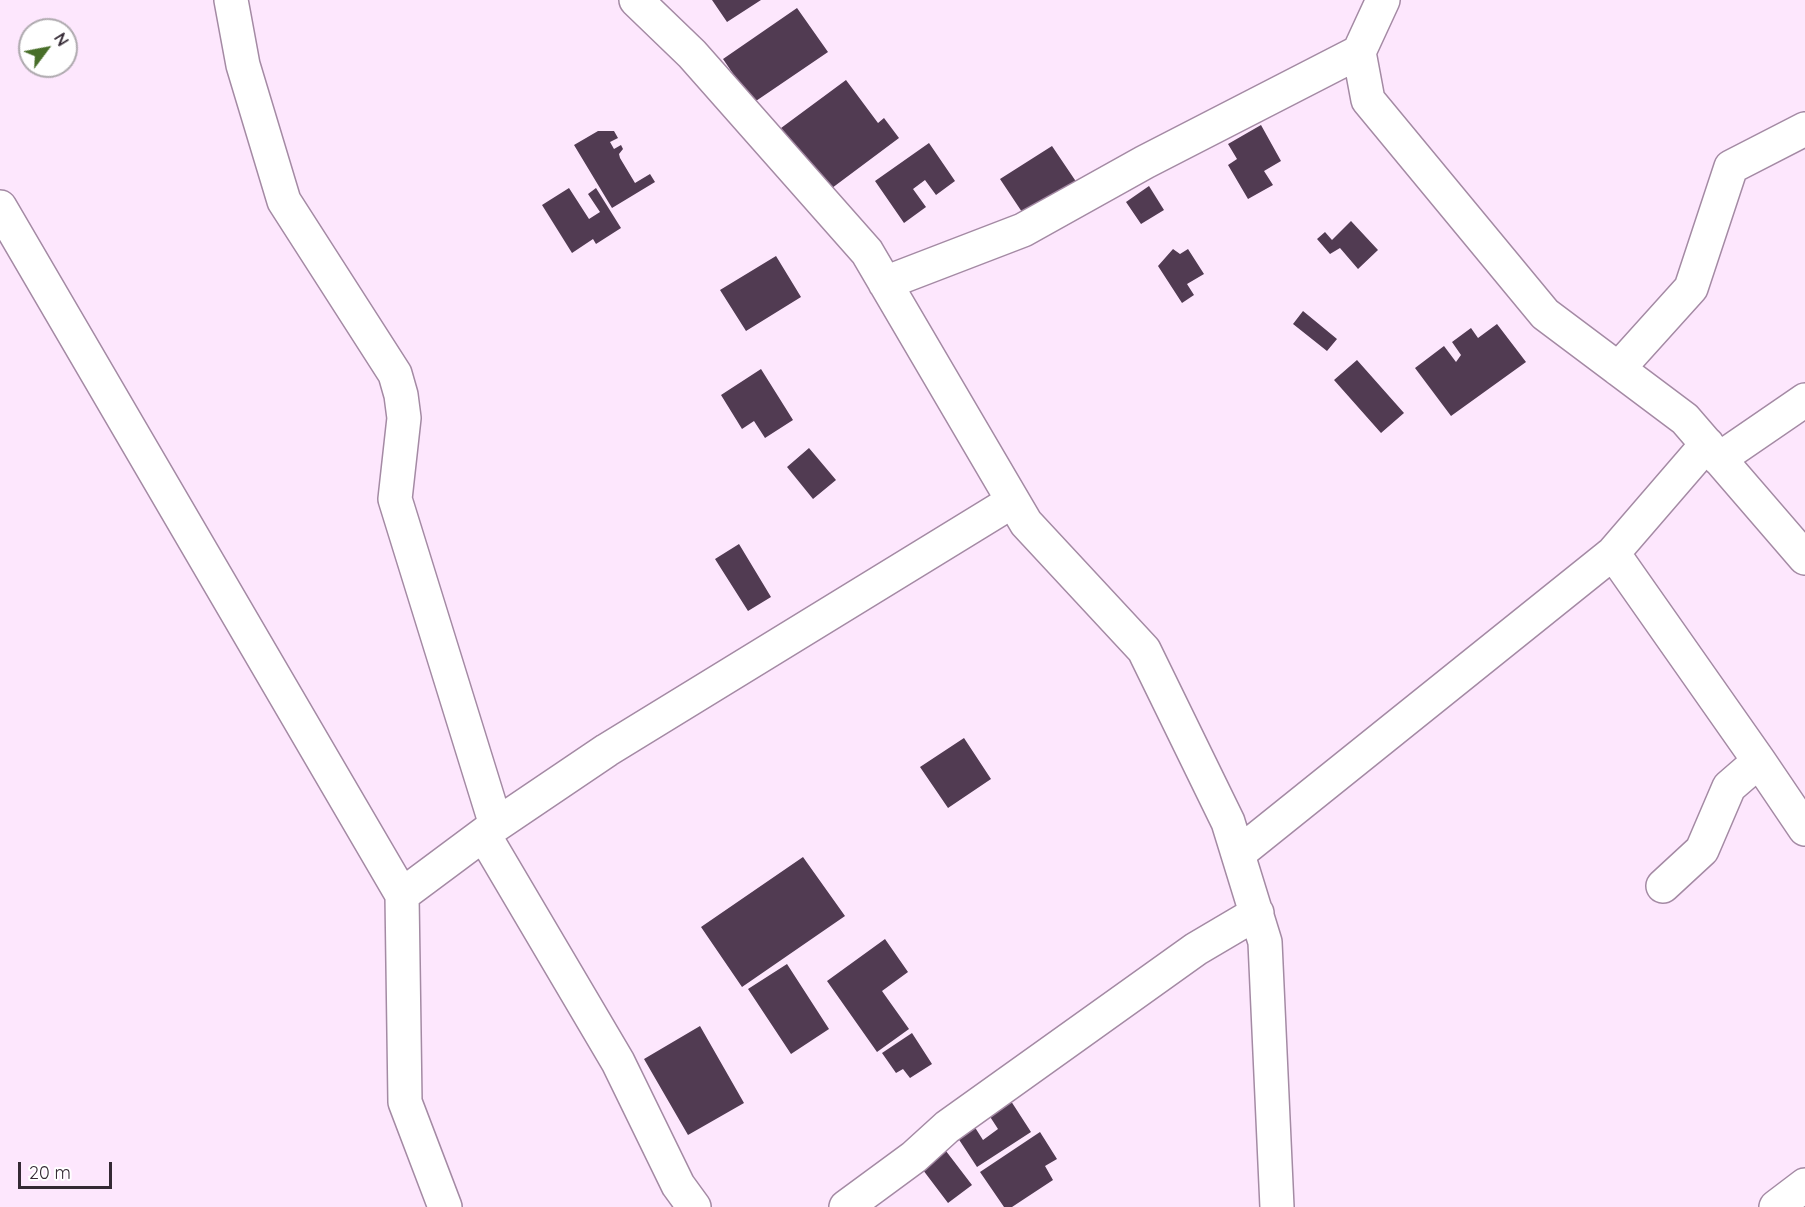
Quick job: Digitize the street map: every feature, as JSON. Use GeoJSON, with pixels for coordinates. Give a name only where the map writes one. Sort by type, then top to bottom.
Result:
{"type":"FeatureCollection","features":[{"type":"Feature","properties":{"kind":"street"},"geometry":{"type":"LineString","coordinates":[[231,0],[243,64],[284,201],[395,374],[401,394],[404,418],[395,499],[490,830],[618,1062],[678,1185],[694,1207]]}},
{"type":"Feature","properties":{"kind":"street"},"geometry":{"type":"LineString","coordinates":[[636,0],[692,54],[867,252],[1026,523],[1144,650],[1228,822],[1265,942],[1277,1207]]}},
{"type":"Feature","properties":{"kind":"street"},"geometry":{"type":"LineString","coordinates":[[1383,0],[1359,52],[1368,100],[1545,314],[1685,419],[1805,558]]}},
{"type":"Feature","properties":{"kind":"street"},"geometry":{"type":"LineString","coordinates":[[885,283],[1023,230],[1145,162],[1359,52]]}},
{"type":"Feature","properties":{"kind":"street"},"geometry":{"type":"LineString","coordinates":[[1618,369],[1691,288],[1731,167],[1805,129]]}},
{"type":"Feature","properties":{"kind":"street"},"geometry":{"type":"LineString","coordinates":[[0,207],[402,895],[405,1102],[445,1207]]}},
{"type":"Feature","properties":{"kind":"street"},"geometry":{"type":"LineString","coordinates":[[1238,854],[1613,553],[1713,452],[1805,400]]}},
{"type":"Feature","properties":{"kind":"street"},"geometry":{"type":"LineString","coordinates":[[402,895],[490,830],[607,750],[1013,501]]}},
{"type":"Feature","properties":{"kind":"street"},"geometry":{"type":"LineString","coordinates":[[1613,553],[1805,829]]}},
{"type":"Feature","properties":{"kind":"street"},"geometry":{"type":"LineString","coordinates":[[1663,886],[1702,850],[1729,787],[1759,761]]}},
{"type":"Feature","properties":{"kind":"street"},"geometry":{"type":"LineString","coordinates":[[846,1207],[914,1157],[946,1126],[1196,949],[1257,914]]}},
{"type":"Feature","properties":{"kind":"street"},"geometry":{"type":"LineString","coordinates":[[1776,1207],[1805,1185]]}},
{"type":"Feature","properties":{"kind":"building"},"geometry":{"type":"Polygon","coordinates":[[[712,0],[761,0],[727,22],[712,0]]]}},
{"type":"Feature","properties":{"kind":"building"},"geometry":{"type":"Polygon","coordinates":[[[797,8],[828,52],[753,103],[723,59],[797,8]]]}},
{"type":"Feature","properties":{"kind":"building"},"geometry":{"type":"Polygon","coordinates":[[[846,80],[878,123],[884,118],[899,138],[824,194],[777,131],[846,80]]]}},
{"type":"Feature","properties":{"kind":"building"},"geometry":{"type":"Polygon","coordinates":[[[1261,125],[1281,161],[1264,171],[1273,185],[1248,199],[1228,165],[1237,159],[1228,144],[1261,125]]]}},
{"type":"Feature","properties":{"kind":"building"},"geometry":{"type":"Polygon","coordinates":[[[598,131],[614,131],[618,138],[610,142],[614,149],[621,145],[623,149],[619,154],[620,158],[635,183],[650,174],[655,182],[612,208],[574,145],[598,131]]]}},
{"type":"Feature","properties":{"kind":"building"},"geometry":{"type":"Polygon","coordinates":[[[929,143],[955,181],[936,195],[925,180],[913,189],[926,207],[904,223],[875,181],[929,143]]]}},
{"type":"Feature","properties":{"kind":"building"},"geometry":{"type":"Polygon","coordinates":[[[1052,146],[1077,183],[1024,215],[1000,179],[1052,146]]]}},
{"type":"Feature","properties":{"kind":"building"},"geometry":{"type":"Polygon","coordinates":[[[1149,186],[1164,210],[1141,224],[1126,202],[1149,186]]]}},
{"type":"Feature","properties":{"kind":"building"},"geometry":{"type":"Polygon","coordinates":[[[569,188],[589,219],[600,212],[588,194],[596,188],[621,228],[596,244],[593,239],[572,253],[542,205],[569,188]]]}},
{"type":"Feature","properties":{"kind":"building"},"geometry":{"type":"Polygon","coordinates":[[[1351,221],[1378,250],[1358,269],[1340,248],[1330,254],[1317,239],[1325,232],[1332,240],[1351,221]]]}},
{"type":"Feature","properties":{"kind":"building"},"geometry":{"type":"Polygon","coordinates":[[[1173,249],[1180,254],[1188,249],[1204,274],[1187,284],[1194,295],[1182,303],[1158,266],[1173,249]]]}},
{"type":"Feature","properties":{"kind":"building"},"geometry":{"type":"Polygon","coordinates":[[[776,256],[801,297],[746,331],[720,290],[776,256]]]}},
{"type":"Feature","properties":{"kind":"building"},"geometry":{"type":"Polygon","coordinates":[[[1303,311],[1337,339],[1327,351],[1293,324],[1303,311]]]}},
{"type":"Feature","properties":{"kind":"building"},"geometry":{"type":"Polygon","coordinates":[[[1497,324],[1526,362],[1451,416],[1415,368],[1444,346],[1456,362],[1461,355],[1452,342],[1471,328],[1478,338],[1497,324]]]}},
{"type":"Feature","properties":{"kind":"building"},"geometry":{"type":"Polygon","coordinates":[[[1357,360],[1404,413],[1381,433],[1334,380],[1357,360]]]}},
{"type":"Feature","properties":{"kind":"building"},"geometry":{"type":"Polygon","coordinates":[[[761,369],[793,420],[765,438],[754,421],[742,429],[721,395],[761,369]]]}},
{"type":"Feature","properties":{"kind":"building"},"geometry":{"type":"Polygon","coordinates":[[[809,448],[836,480],[813,499],[787,467],[809,448]]]}},
{"type":"Feature","properties":{"kind":"building"},"geometry":{"type":"Polygon","coordinates":[[[739,544],[771,597],[748,611],[715,559],[739,544]]]}},
{"type":"Feature","properties":{"kind":"building"},"geometry":{"type":"Polygon","coordinates":[[[964,738],[991,779],[948,808],[920,767],[964,738]]]}},
{"type":"Feature","properties":{"kind":"building"},"geometry":{"type":"Polygon","coordinates":[[[803,857],[845,916],[742,987],[701,927],[803,857]]]}},
{"type":"Feature","properties":{"kind":"building"},"geometry":{"type":"Polygon","coordinates":[[[885,939],[908,972],[882,991],[909,1029],[877,1052],[827,981],[885,939]]]}},
{"type":"Feature","properties":{"kind":"building"},"geometry":{"type":"Polygon","coordinates":[[[787,964],[829,1029],[791,1054],[748,989],[787,964]]]}},
{"type":"Feature","properties":{"kind":"building"},"geometry":{"type":"Polygon","coordinates":[[[700,1026],[744,1103],[688,1135],[644,1059],[700,1026]]]}},
{"type":"Feature","properties":{"kind":"building"},"geometry":{"type":"Polygon","coordinates":[[[912,1033],[932,1064],[910,1078],[903,1069],[896,1073],[882,1053],[912,1033]]]}},
{"type":"Feature","properties":{"kind":"building"},"geometry":{"type":"Polygon","coordinates":[[[1009,1098],[1031,1132],[977,1167],[952,1129],[969,1118],[983,1140],[998,1129],[987,1112],[1009,1098]]]}},
{"type":"Feature","properties":{"kind":"building"},"geometry":{"type":"Polygon","coordinates":[[[1040,1132],[1057,1159],[1045,1166],[1053,1180],[1012,1207],[1004,1207],[980,1172],[1040,1132]]]}},
{"type":"Feature","properties":{"kind":"building"},"geometry":{"type":"Polygon","coordinates":[[[946,1151],[972,1185],[948,1203],[923,1170],[946,1151]]]}}]}
